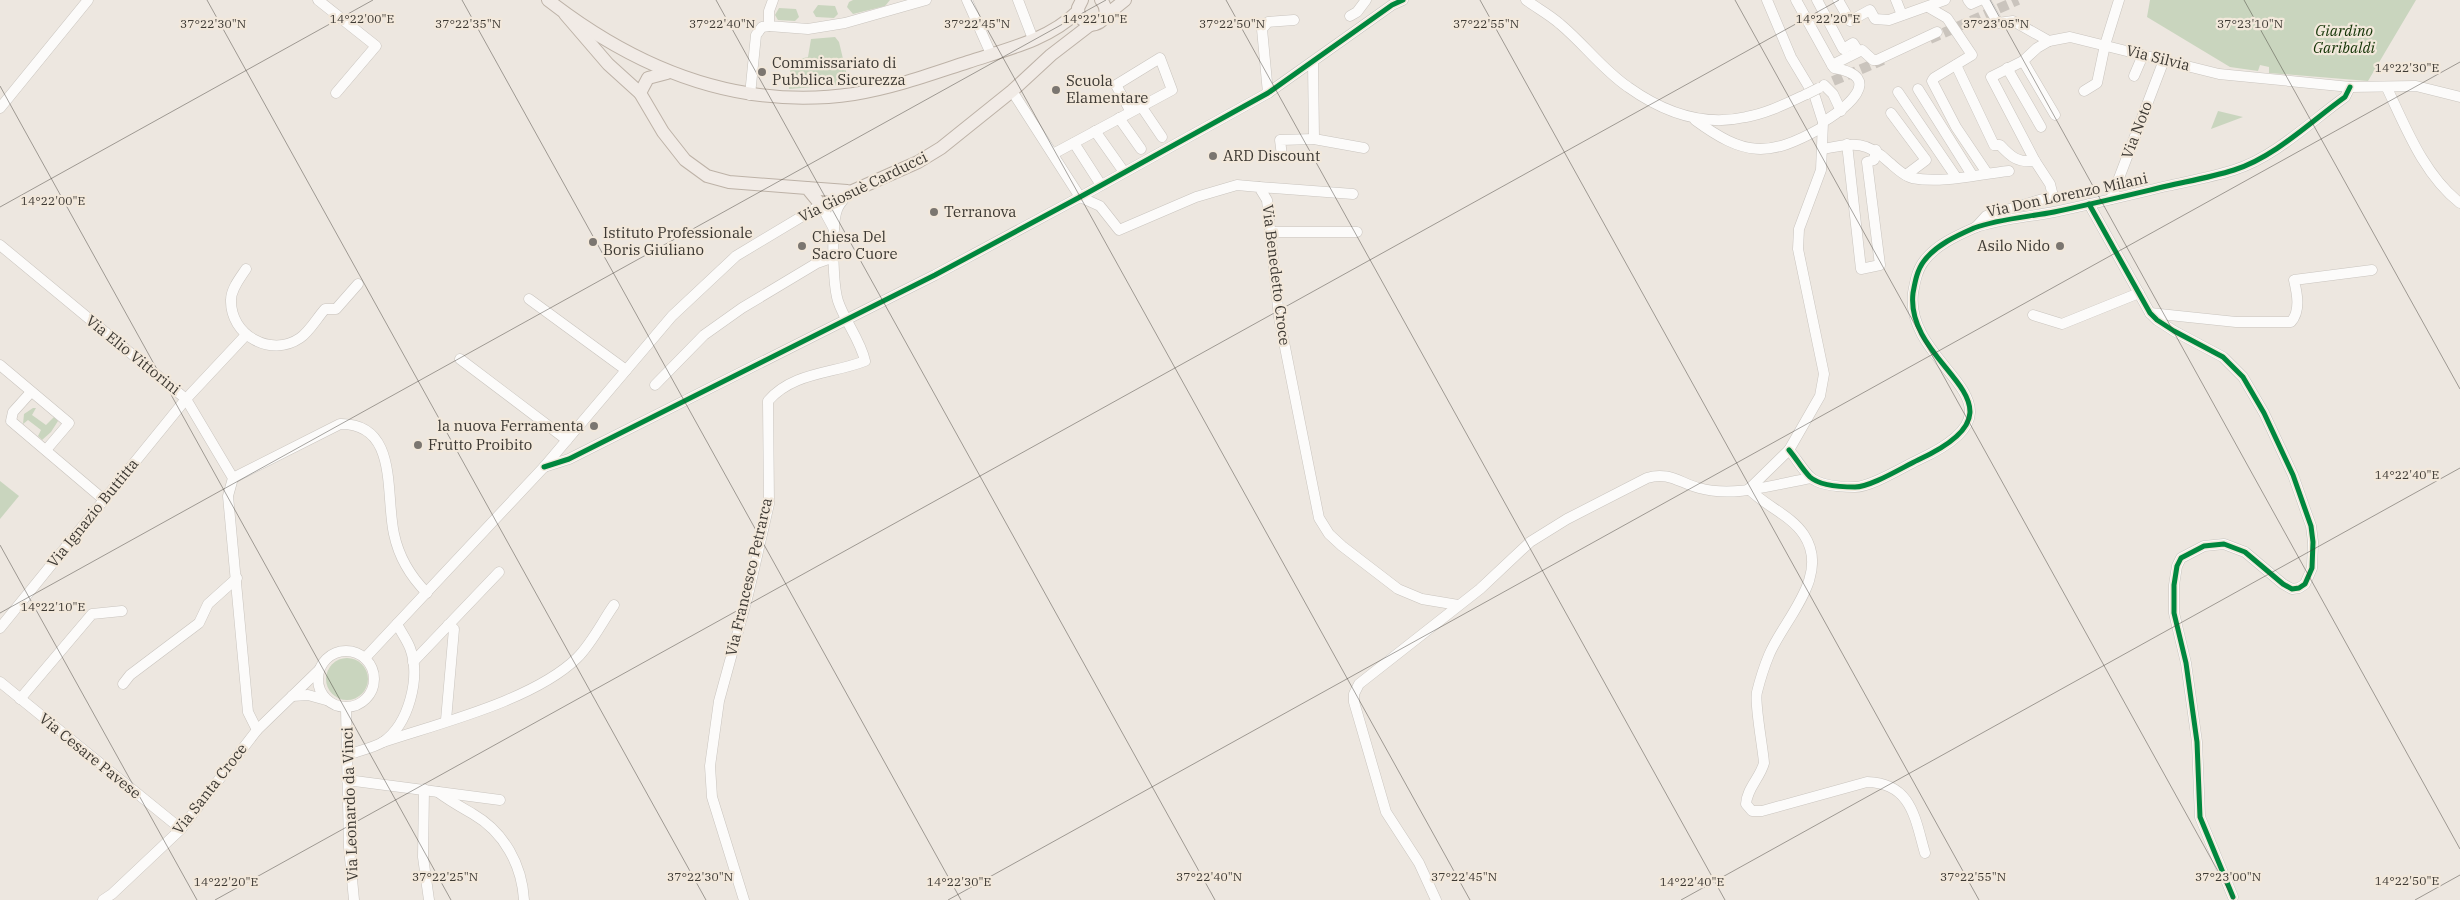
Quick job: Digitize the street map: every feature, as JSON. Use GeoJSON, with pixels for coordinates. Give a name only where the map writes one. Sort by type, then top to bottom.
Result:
{"type":"FeatureCollection","features":[{"type":"Feature","properties":{"kind":"main road"},"geometry":{"type":"LineString","coordinates":[[548,0],[605,40],[667,73],[750,96],[794,99],[855,94],[917,78],[991,54],[1033,39],[1068,22],[1077,12],[1082,0]]}},
{"type":"Feature","properties":{"kind":"main road","name":"Via Giosuè Carducci"},"geometry":{"type":"LineString","coordinates":[[820,205],[848,191],[918,162],[941,148],[1012,91],[1051,55],[1090,25],[1099,23],[1125,0]]}},
{"type":"Feature","properties":{"kind":"main road"},"geometry":{"type":"LineString","coordinates":[[1104,1],[1105,16]]}},
{"type":"Feature","properties":{"kind":"main road"},"geometry":{"type":"LineString","coordinates":[[1077,12],[1082,21],[1090,25]]}},
{"type":"Feature","properties":{"kind":"main road"},"geometry":{"type":"LineString","coordinates":[[566,14],[608,64],[640,93],[663,132],[686,160],[707,176],[729,182],[848,191]]}},
{"type":"Feature","properties":{"kind":"main road"},"geometry":{"type":"LineString","coordinates":[[593,45],[597,38],[605,40]]}},
{"type":"Feature","properties":{"kind":"main road"},"geometry":{"type":"LineString","coordinates":[[640,93],[648,78],[667,73]]}},
{"type":"Feature","properties":{"kind":"main road"},"geometry":{"type":"LineString","coordinates":[[807,188],[820,205]]}},
{"type":"Feature","properties":{"kind":"street"},"geometry":{"type":"LineString","coordinates":[[0,108],[88,0]]}},
{"type":"Feature","properties":{"kind":"street"},"geometry":{"type":"LineString","coordinates":[[318,0],[376,46],[336,93]]}},
{"type":"Feature","properties":{"kind":"street"},"geometry":{"type":"LineString","coordinates":[[769,26],[769,11],[773,0]]}},
{"type":"Feature","properties":{"kind":"street"},"geometry":{"type":"LineString","coordinates":[[750,96],[756,36],[762,27],[808,29],[836,25],[926,0]]}},
{"type":"Feature","properties":{"kind":"street"},"geometry":{"type":"LineString","coordinates":[[967,0],[991,54]]}},
{"type":"Feature","properties":{"kind":"street"},"geometry":{"type":"LineString","coordinates":[[1018,0],[1033,39]]}},
{"type":"Feature","properties":{"kind":"street"},"geometry":{"type":"LineString","coordinates":[[1350,16],[1357,12],[1366,0]]}},
{"type":"Feature","properties":{"kind":"street"},"geometry":{"type":"LineString","coordinates":[[544,467],[569,459],[935,275],[1080,197],[1268,93],[1392,5],[1403,0]]}},
{"type":"Feature","properties":{"kind":"street"},"geometry":{"type":"LineString","coordinates":[[1526,0],[1560,23],[1627,86],[1665,109],[1694,119],[1727,141],[1750,150],[1774,149],[1822,125],[1855,98],[1859,90],[1858,80],[1853,73],[1834,68],[1796,0]]}},
{"type":"Feature","properties":{"kind":"street"},"geometry":{"type":"LineString","coordinates":[[1749,489],[1789,450],[1820,396],[1824,374],[1798,249],[1799,229],[1821,170],[1823,149],[1822,125],[1815,97],[1792,57],[1767,0]]}},
{"type":"Feature","properties":{"kind":"street"},"geometry":{"type":"LineString","coordinates":[[1817,0],[1842,49],[1853,43],[1858,51]]}},
{"type":"Feature","properties":{"kind":"street"},"geometry":{"type":"LineString","coordinates":[[1838,0],[1850,21],[1870,10],[1875,19],[1889,20],[1929,4],[1945,0]]}},
{"type":"Feature","properties":{"kind":"street"},"geometry":{"type":"LineString","coordinates":[[1896,0],[1902,15]]}},
{"type":"Feature","properties":{"kind":"street"},"geometry":{"type":"LineString","coordinates":[[1968,0],[1971,4],[1980,0]]}},
{"type":"Feature","properties":{"kind":"street"},"geometry":{"type":"LineString","coordinates":[[1985,0],[1998,23],[2013,22],[2049,41]]}},
{"type":"Feature","properties":{"kind":"street"},"geometry":{"type":"LineString","coordinates":[[2084,91],[2098,83],[2105,45],[2120,0]]}},
{"type":"Feature","properties":{"kind":"street"},"geometry":{"type":"LineString","coordinates":[[1929,4],[1947,18],[1972,55],[1932,81],[1956,127],[1987,173]]}},
{"type":"Feature","properties":{"kind":"street"},"geometry":{"type":"LineString","coordinates":[[1268,93],[1262,29],[1268,22],[1294,20]]}},
{"type":"Feature","properties":{"kind":"street"},"geometry":{"type":"LineString","coordinates":[[1832,65],[1858,51],[1866,52],[1873,60],[1877,60],[1937,32]]}},
{"type":"Feature","properties":{"kind":"street","name":"Via Silvia"},"geometry":{"type":"LineString","coordinates":[[2049,41],[2070,37],[2219,74],[2350,87]]}},
{"type":"Feature","properties":{"kind":"street"},"geometry":{"type":"LineString","coordinates":[[1976,227],[1986,216],[2053,196],[2050,184],[2035,161],[1991,77],[2023,61],[2037,48],[2049,41]]}},
{"type":"Feature","properties":{"kind":"street"},"geometry":{"type":"LineString","coordinates":[[2134,76],[2143,54]]}},
{"type":"Feature","properties":{"kind":"street"},"geometry":{"type":"LineString","coordinates":[[1053,154],[1172,90],[1160,58],[1116,85],[1131,112]]}},
{"type":"Feature","properties":{"kind":"street","name":"Via Noto"},"geometry":{"type":"LineString","coordinates":[[2111,199],[2164,60]]}},
{"type":"Feature","properties":{"kind":"street"},"geometry":{"type":"LineString","coordinates":[[2023,61],[2055,114]]}},
{"type":"Feature","properties":{"kind":"street"},"geometry":{"type":"LineString","coordinates":[[1313,62],[1314,139]]}},
{"type":"Feature","properties":{"kind":"street"},"geometry":{"type":"LineString","coordinates":[[1956,65],[1994,145],[2000,145],[2012,158],[2025,162],[2035,161]]}},
{"type":"Feature","properties":{"kind":"street"},"geometry":{"type":"LineString","coordinates":[[2007,68],[2041,127]]}},
{"type":"Feature","properties":{"kind":"street"},"geometry":{"type":"LineString","coordinates":[[1694,119],[1722,121],[1760,114],[1826,85],[1833,94],[1841,111]]}},
{"type":"Feature","properties":{"kind":"street"},"geometry":{"type":"LineString","coordinates":[[2350,87],[2387,88],[2416,86],[2460,97]]}},
{"type":"Feature","properties":{"kind":"street","name":"Via Don Lorenzo Milani"},"geometry":{"type":"LineString","coordinates":[[1811,478],[1834,485],[1860,487],[1935,453],[1959,434],[1969,422],[1968,398],[1960,384],[1932,353],[1921,337],[1912,301],[1915,281],[1923,262],[1935,250],[1951,239],[1976,227],[2111,199],[2233,170],[2258,161],[2345,97],[2350,87]]}},
{"type":"Feature","properties":{"kind":"street"},"geometry":{"type":"LineString","coordinates":[[2387,88],[2428,167],[2444,190],[2460,203]]}},
{"type":"Feature","properties":{"kind":"street"},"geometry":{"type":"LineString","coordinates":[[1918,89],[1972,175]]}},
{"type":"Feature","properties":{"kind":"street"},"geometry":{"type":"LineString","coordinates":[[1012,91],[1080,197]]}},
{"type":"Feature","properties":{"kind":"street"},"geometry":{"type":"LineString","coordinates":[[1898,92],[1956,177]]}},
{"type":"Feature","properties":{"kind":"street"},"geometry":{"type":"LineString","coordinates":[[1142,106],[1162,138]]}},
{"type":"Feature","properties":{"kind":"street"},"geometry":{"type":"LineString","coordinates":[[1891,113],[1926,160],[1906,175]]}},
{"type":"Feature","properties":{"kind":"street"},"geometry":{"type":"LineString","coordinates":[[1119,118],[1141,149]]}},
{"type":"Feature","properties":{"kind":"street"},"geometry":{"type":"LineString","coordinates":[[1722,121],[1722,130],[1727,141]]}},
{"type":"Feature","properties":{"kind":"street"},"geometry":{"type":"LineString","coordinates":[[1095,131],[1124,172]]}},
{"type":"Feature","properties":{"kind":"street"},"geometry":{"type":"LineString","coordinates":[[1282,156],[1280,140],[1314,139],[1364,148]]}},
{"type":"Feature","properties":{"kind":"street"},"geometry":{"type":"LineString","coordinates":[[1074,143],[1101,185]]}},
{"type":"Feature","properties":{"kind":"street"},"geometry":{"type":"LineString","coordinates":[[1823,149],[1847,144],[1859,144],[1876,150],[1906,175],[1929,180],[2008,170]]}},
{"type":"Feature","properties":{"kind":"street"},"geometry":{"type":"LineString","coordinates":[[1847,144],[1861,269],[1880,265],[1867,162],[1874,160],[1876,150]]}},
{"type":"Feature","properties":{"kind":"street","name":"Via Benedetto Croce"},"geometry":{"type":"LineString","coordinates":[[1080,197],[1100,206],[1119,230],[1196,197],[1237,185],[1260,186],[1267,200],[1279,317],[1319,518],[1335,540],[1398,589],[1422,599],[1458,605]]}},
{"type":"Feature","properties":{"kind":"street"},"geometry":{"type":"LineString","coordinates":[[1260,186],[1353,194]]}},
{"type":"Feature","properties":{"kind":"street","name":"Via Francesco Petrarca"},"geometry":{"type":"LineString","coordinates":[[744,900],[712,797],[710,766],[719,701],[748,595],[769,504],[768,400],[778,390],[801,377],[843,369],[865,361],[862,350],[838,301],[834,257],[834,229],[837,209],[848,191]]}},
{"type":"Feature","properties":{"kind":"street"},"geometry":{"type":"LineString","coordinates":[[2089,204],[2150,313],[2174,331],[2223,357],[2243,377],[2264,413],[2293,475],[2311,526],[2314,551],[2312,568],[2305,584],[2299,588],[2292,589],[2283,584],[2244,552],[2224,544],[2204,546],[2182,558],[2178,566],[2174,585],[2174,613],[2186,664],[2197,742],[2200,818],[2233,897]]}},
{"type":"Feature","properties":{"kind":"street"},"geometry":{"type":"LineString","coordinates":[[820,205],[834,229]]}},
{"type":"Feature","properties":{"kind":"street","name":"Via Giosuè Carducci"},"geometry":{"type":"LineString","coordinates":[[426,593],[544,467],[672,316],[736,256],[820,205]]}},
{"type":"Feature","properties":{"kind":"street"},"geometry":{"type":"LineString","coordinates":[[1270,232],[1357,232]]}},
{"type":"Feature","properties":{"kind":"street","name":"Via Elio Vittorini"},"geometry":{"type":"LineString","coordinates":[[0,245],[186,399],[233,478]]}},
{"type":"Feature","properties":{"kind":"street"},"geometry":{"type":"LineString","coordinates":[[655,385],[679,358],[718,324],[810,267],[834,257]]}},
{"type":"Feature","properties":{"kind":"street"},"geometry":{"type":"LineString","coordinates":[[246,269],[236,283],[231,300],[235,318],[245,336],[270,346],[284,345],[300,338],[325,309],[336,309],[358,284]]}},
{"type":"Feature","properties":{"kind":"street"},"geometry":{"type":"LineString","coordinates":[[2150,313],[2236,322],[2291,322],[2295,318],[2298,295],[2294,280],[2372,270]]}},
{"type":"Feature","properties":{"kind":"street"},"geometry":{"type":"LineString","coordinates":[[2033,315],[2062,324],[2139,293]]}},
{"type":"Feature","properties":{"kind":"street"},"geometry":{"type":"LineString","coordinates":[[529,299],[626,370]]}},
{"type":"Feature","properties":{"kind":"street","name":"Via Ignazio Buttitta"},"geometry":{"type":"LineString","coordinates":[[0,628],[103,498],[186,399],[245,336]]}},
{"type":"Feature","properties":{"kind":"street"},"geometry":{"type":"LineString","coordinates":[[460,359],[567,440]]}},
{"type":"Feature","properties":{"kind":"street"},"geometry":{"type":"LineString","coordinates":[[0,365],[69,423],[46,450]]}},
{"type":"Feature","properties":{"kind":"street"},"geometry":{"type":"LineString","coordinates":[[31,392],[13,412],[11,421],[103,498]]}},
{"type":"Feature","properties":{"kind":"street"},"geometry":{"type":"LineString","coordinates":[[257,730],[248,712],[228,496],[233,478],[340,424],[353,423],[367,430],[384,452],[394,533],[404,564],[426,593],[365,658]]}},
{"type":"Feature","properties":{"kind":"street"},"geometry":{"type":"LineString","coordinates":[[1436,900],[1419,863],[1386,812],[1354,702],[1354,694],[1359,684],[1480,589],[1530,542],[1567,519],[1658,474],[1670,476],[1699,488],[1718,491],[1749,489],[1811,478],[1789,450]]}},
{"type":"Feature","properties":{"kind":"street"},"geometry":{"type":"LineString","coordinates":[[1749,489],[1759,500],[1792,522],[1804,534],[1813,562],[1810,578],[1769,655],[1756,694],[1764,763],[1762,772],[1747,794],[1746,804],[1752,811],[1762,811],[1867,782],[1874,782],[1893,789],[1906,798],[1925,853]]}},
{"type":"Feature","properties":{"kind":"street"},"geometry":{"type":"LineString","coordinates":[[413,662],[499,572]]}},
{"type":"Feature","properties":{"kind":"street"},"geometry":{"type":"LineString","coordinates":[[123,684],[130,675],[199,623],[208,604],[237,578]]}},
{"type":"Feature","properties":{"kind":"street"},"geometry":{"type":"LineString","coordinates":[[347,755],[510,699],[558,672],[576,658],[588,644],[614,605]]}},
{"type":"Feature","properties":{"kind":"street"},"geometry":{"type":"LineString","coordinates":[[20,699],[92,614],[122,611]]}},
{"type":"Feature","properties":{"kind":"street"},"geometry":{"type":"LineString","coordinates":[[383,742],[400,724],[410,700],[414,672],[410,649],[397,624]]}},
{"type":"Feature","properties":{"kind":"street"},"geometry":{"type":"LineString","coordinates":[[446,720],[454,629],[448,625]]}},
{"type":"Feature","properties":{"kind":"street"},"geometry":{"type":"LineString","coordinates":[[292,696],[308,694],[346,708],[364,702],[370,694],[374,675],[371,666],[365,658],[357,653],[338,652],[329,656],[319,670],[318,686],[326,700]]}},
{"type":"Feature","properties":{"kind":"street","name":"Via Santa Croce"},"geometry":{"type":"LineString","coordinates":[[103,900],[112,894],[181,829],[257,730],[319,670]]}},
{"type":"Feature","properties":{"kind":"street","name":"Via Cesare Pavese"},"geometry":{"type":"LineString","coordinates":[[0,682],[181,829]]}},
{"type":"Feature","properties":{"kind":"street","name":"Via Leonardo da Vinci"},"geometry":{"type":"LineString","coordinates":[[346,708],[347,780],[354,900]]}},
{"type":"Feature","properties":{"kind":"street"},"geometry":{"type":"LineString","coordinates":[[347,780],[500,800]]}},
{"type":"Feature","properties":{"kind":"street"},"geometry":{"type":"LineString","coordinates":[[424,789],[423,857],[429,900]]}},
{"type":"Feature","properties":{"kind":"street"},"geometry":{"type":"LineString","coordinates":[[437,791],[454,805],[490,826],[512,852],[519,868],[524,900]]}},
{"type":"Feature","properties":{"kind":"green space"},"geometry":{"type":"Polygon","coordinates":[[[853,0],[890,0],[885,6],[853,14],[847,7],[849,2],[853,0]]]}},
{"type":"Feature","properties":{"kind":"green space","name":"Giardino Garibaldi"},"geometry":{"type":"Polygon","coordinates":[[[2150,0],[2416,0],[2368,81],[2269,73],[2269,67],[2260,65],[2258,71],[2230,67],[2147,17],[2150,0]]]}},
{"type":"Feature","properties":{"kind":"green space"},"geometry":{"type":"Polygon","coordinates":[[[818,5],[835,6],[838,14],[834,18],[816,17],[813,12],[818,5]]]}},
{"type":"Feature","properties":{"kind":"green space"},"geometry":{"type":"Polygon","coordinates":[[[779,8],[796,9],[799,17],[795,21],[778,20],[775,15],[779,8]]]}},
{"type":"Feature","properties":{"kind":"green space"},"geometry":{"type":"Polygon","coordinates":[[[835,37],[839,42],[849,84],[789,89],[791,61],[808,57],[811,39],[835,37]]]}},
{"type":"Feature","properties":{"kind":"green space"},"geometry":{"type":"Polygon","coordinates":[[[2218,111],[2243,117],[2211,129],[2218,111]]]}},
{"type":"Feature","properties":{"kind":"green space"},"geometry":{"type":"Polygon","coordinates":[[[36,408],[32,415],[46,425],[54,417],[58,421],[51,432],[42,440],[38,436],[41,430],[28,420],[23,424],[24,414],[36,408]]]}},
{"type":"Feature","properties":{"kind":"green space"},"geometry":{"type":"Polygon","coordinates":[[[0,481],[19,496],[0,519],[0,481]]]}},
{"type":"Feature","properties":{"kind":"green space"},"geometry":{"type":"Polygon","coordinates":[[[343,658],[351,658],[362,664],[368,679],[362,694],[351,700],[343,700],[332,694],[326,683],[326,675],[332,664],[343,658]]]}},
{"type":"Feature","properties":{"kind":"tunnel"},"geometry":{"type":"LineString","coordinates":[[1930,39],[2018,0]]}},
{"type":"Feature","properties":{"kind":"tunnel"},"geometry":{"type":"LineString","coordinates":[[1833,81],[1883,60]]}},
{"type":"Feature","properties":{"kind":"cycle path"},"geometry":{"type":"LineString","coordinates":[[544,467],[569,459],[935,275],[1080,197],[1268,93],[1392,5],[1403,0]]}},
{"type":"Feature","properties":{"kind":"cycle path"},"geometry":{"type":"LineString","coordinates":[[1789,450],[1807,474],[1814,480],[1838,486],[1862,486],[1887,476],[1953,440],[1968,421],[1969,402],[1959,384],[1927,344],[1916,320],[1913,293],[1918,272],[1929,255],[1940,246],[1960,234],[1983,225],[2096,203],[2234,170],[2264,157],[2278,148],[2345,97],[2350,87]]}},
{"type":"Feature","properties":{"kind":"cycle path"},"geometry":{"type":"LineString","coordinates":[[2089,204],[2150,313],[2174,331],[2223,357],[2243,377],[2264,413],[2293,475],[2311,526],[2313,542],[2312,568],[2305,584],[2299,588],[2292,589],[2283,584],[2245,552],[2224,544],[2204,546],[2181,558],[2177,566],[2174,585],[2174,613],[2186,663],[2197,742],[2200,817],[2233,897]]}},
{"type":"Feature","properties":{"kind":"place","name":"Commissariato di Pubblica Sicurezza"},"geometry":{"type":"Point","coordinates":[762,72]}},
{"type":"Feature","properties":{"kind":"place","name":"Scuola Elamentare"},"geometry":{"type":"Point","coordinates":[1056,90]}},
{"type":"Feature","properties":{"kind":"place","name":"ARD Discount"},"geometry":{"type":"Point","coordinates":[1213,156]}},
{"type":"Feature","properties":{"kind":"place","name":"Terranova"},"geometry":{"type":"Point","coordinates":[934,212]}},
{"type":"Feature","properties":{"kind":"place","name":"Istituto Professionale Boris Giuliano"},"geometry":{"type":"Point","coordinates":[593,242]}},
{"type":"Feature","properties":{"kind":"place","name":"Chiesa Del Sacro Cuore"},"geometry":{"type":"Point","coordinates":[802,246]}},
{"type":"Feature","properties":{"kind":"place","name":"Asilo Nido"},"geometry":{"type":"Point","coordinates":[2060,246]}},
{"type":"Feature","properties":{"kind":"place","name":"la nuova Ferramenta"},"geometry":{"type":"Point","coordinates":[594,426]}},
{"type":"Feature","properties":{"kind":"place","name":"Frutto Proibito"},"geometry":{"type":"Point","coordinates":[418,445]}}]}
